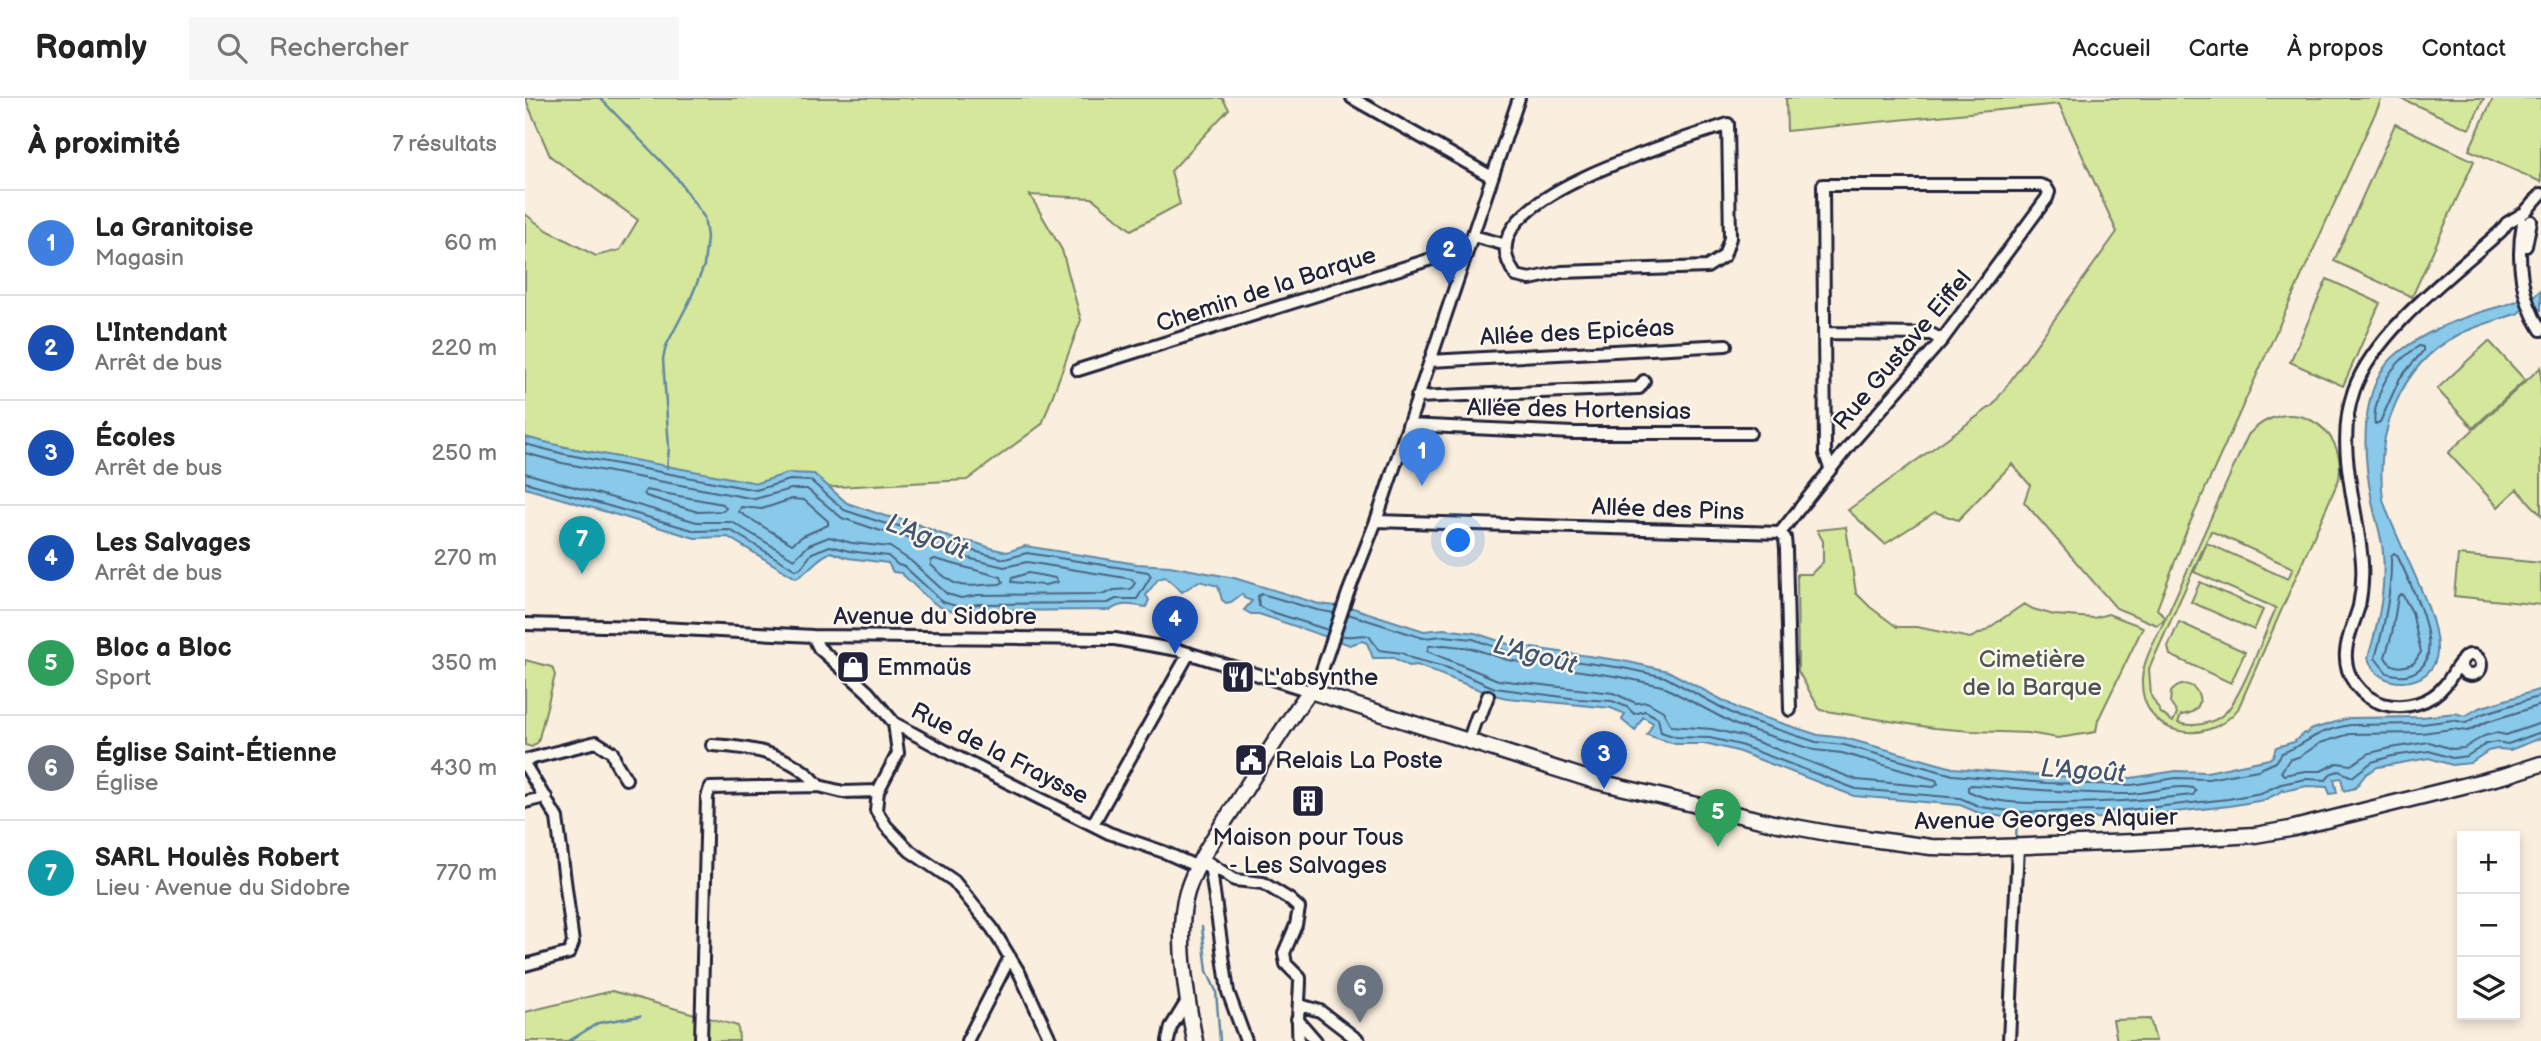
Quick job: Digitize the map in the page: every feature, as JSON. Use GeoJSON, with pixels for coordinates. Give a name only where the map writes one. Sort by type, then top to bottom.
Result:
{"type":"FeatureCollection","features":[{"type":"Feature","properties":{"kind":"main road","name":"Avenue Georges Alquier"},"geometry":{"type":"LineString","coordinates":[[1310,691],[1595,780],[1773,824],[1931,847],[2018,846],[2255,835],[2290,829],[2507,775],[2541,764]]}},
{"type":"Feature","properties":{"kind":"main road"},"geometry":{"type":"LineString","coordinates":[[1195,1041],[1187,1001],[1183,917],[1187,893],[1291,718],[1310,691]]}},
{"type":"Feature","properties":{"kind":"street"},"geometry":{"type":"LineString","coordinates":[[1352,98],[1492,177]]}},
{"type":"Feature","properties":{"kind":"street"},"geometry":{"type":"LineString","coordinates":[[1310,691],[1318,682],[1376,521],[1519,98]]}},
{"type":"Feature","properties":{"kind":"street"},"geometry":{"type":"LineString","coordinates":[[1728,124],[1730,238],[1724,256],[1707,267],[1562,272],[1530,279],[1516,276],[1508,263],[1506,245],[1512,230],[1533,206],[1555,191],[1616,164],[1728,124]]}},
{"type":"Feature","properties":{"kind":"street","name":"Rue Gustave Eiffel"},"geometry":{"type":"LineString","coordinates":[[1780,533],[1831,468],[1942,340],[2044,203],[2048,190],[2040,185],[1823,185],[1825,333]]}},
{"type":"Feature","properties":{"kind":"street"},"geometry":{"type":"LineString","coordinates":[[2526,219],[2541,194]]}},
{"type":"Feature","properties":{"kind":"street"},"geometry":{"type":"LineString","coordinates":[[2448,682],[2480,671],[2483,665],[2481,660],[2477,656],[2471,656],[2460,663],[2448,682],[2431,698],[2420,703],[2395,706],[2369,698],[2352,679],[2346,653],[2363,578],[2347,458],[2348,412],[2364,368],[2387,336],[2501,231],[2526,219],[2541,203]]}},
{"type":"Feature","properties":{"kind":"street"},"geometry":{"type":"LineString","coordinates":[[2526,219],[2531,228],[2522,259],[2525,298],[2541,330]]}},
{"type":"Feature","properties":{"kind":"street"},"geometry":{"type":"LineString","coordinates":[[1473,236],[1506,245]]}},
{"type":"Feature","properties":{"kind":"street","name":"Chemin de la Barque"},"geometry":{"type":"LineString","coordinates":[[1078,370],[1460,250],[1467,253]]}},
{"type":"Feature","properties":{"kind":"street"},"geometry":{"type":"LineString","coordinates":[[1831,468],[1825,454],[1825,333],[1931,334],[1942,340]]}},
{"type":"Feature","properties":{"kind":"street","name":"Allée des Epicéas"},"geometry":{"type":"LineString","coordinates":[[1430,360],[1726,345]]}},
{"type":"Feature","properties":{"kind":"street"},"geometry":{"type":"LineString","coordinates":[[1417,397],[1639,388],[1644,381]]}},
{"type":"Feature","properties":{"kind":"street","name":"Allée des Hortensias"},"geometry":{"type":"LineString","coordinates":[[1408,425],[1573,433],[1750,433]]}},
{"type":"Feature","properties":{"kind":"street","name":"Allée des Pins"},"geometry":{"type":"LineString","coordinates":[[1376,521],[1780,533],[1785,538],[1786,549],[1790,710]]}},
{"type":"Feature","properties":{"kind":"street","name":"Avenue du Sidobre"},"geometry":{"type":"LineString","coordinates":[[525,622],[813,636],[1115,639],[1189,653],[1310,691]]}},
{"type":"Feature","properties":{"kind":"street","name":"Rue de la Fraysse"},"geometry":{"type":"LineString","coordinates":[[813,636],[819,648],[868,692],[894,723],[971,765],[1109,833],[1204,864],[1235,880],[1263,883],[1289,899],[1299,908],[1296,925],[1284,953],[1286,964],[1300,978],[1300,1005]]}},
{"type":"Feature","properties":{"kind":"street"},"geometry":{"type":"LineString","coordinates":[[1093,824],[1189,653]]}},
{"type":"Feature","properties":{"kind":"street"},"geometry":{"type":"LineString","coordinates":[[2460,663],[2465,676]]}},
{"type":"Feature","properties":{"kind":"street"},"geometry":{"type":"LineString","coordinates":[[1468,742],[1477,716],[1480,717],[1489,695]]}},
{"type":"Feature","properties":{"kind":"street"},"geometry":{"type":"LineString","coordinates":[[894,723],[898,753],[878,791],[876,810],[886,826],[910,851],[954,881],[992,928],[1010,957],[1051,1041]]}},
{"type":"Feature","properties":{"kind":"street"},"geometry":{"type":"LineString","coordinates":[[525,965],[569,953],[573,943],[557,818],[525,763],[596,742],[612,752],[626,779]]}},
{"type":"Feature","properties":{"kind":"street"},"geometry":{"type":"LineString","coordinates":[[712,745],[757,750],[787,760],[810,775],[819,786]]}},
{"type":"Feature","properties":{"kind":"street"},"geometry":{"type":"LineString","coordinates":[[701,1041],[706,797],[710,788],[819,786],[842,792],[878,791]]}},
{"type":"Feature","properties":{"kind":"street"},"geometry":{"type":"LineString","coordinates":[[525,802],[546,796]]}},
{"type":"Feature","properties":{"kind":"street"},"geometry":{"type":"LineString","coordinates":[[2009,1041],[2018,846]]}},
{"type":"Feature","properties":{"kind":"street"},"geometry":{"type":"LineString","coordinates":[[1204,864],[1211,871],[1228,992],[1246,1041]]}},
{"type":"Feature","properties":{"kind":"street"},"geometry":{"type":"LineString","coordinates":[[967,1041],[1010,957]]}},
{"type":"Feature","properties":{"kind":"street"},"geometry":{"type":"LineString","coordinates":[[1168,1041],[1171,1027],[1187,1001]]}},
{"type":"Feature","properties":{"kind":"street"},"geometry":{"type":"LineString","coordinates":[[1299,1041],[1296,1019],[1300,1005],[1320,1011],[1354,1040]]}},
{"type":"Feature","properties":{"kind":"street"},"geometry":{"type":"LineString","coordinates":[[1296,1019],[1315,1041]]}},
{"type":"Feature","properties":{"kind":"green space"},"geometry":{"type":"Polygon","coordinates":[[[525,98],[1222,98],[1229,109],[1171,171],[1180,204],[1131,230],[1092,198],[1030,195],[1062,250],[1081,320],[1042,424],[967,480],[780,490],[525,439],[525,214],[545,229],[596,256],[620,250],[638,220],[550,156],[525,98]]]}},
{"type":"Feature","properties":{"kind":"green space"},"geometry":{"type":"Polygon","coordinates":[[[1786,98],[2382,98],[2188,527],[2157,609],[2166,618],[2248,435],[2263,422],[2280,416],[2311,420],[2324,430],[2334,443],[2339,460],[2339,479],[2238,709],[2225,722],[2193,732],[2177,730],[2163,724],[2152,714],[2144,699],[2143,672],[2165,619],[2157,625],[2116,608],[2024,502],[2030,485],[2012,464],[1958,520],[1935,512],[1885,544],[1848,510],[1993,405],[2117,232],[2059,104],[1787,131],[1786,98]],[[2211,531],[2149,669],[2151,696],[2161,713],[2173,722],[2177,713],[2170,703],[2171,692],[2179,686],[2187,685],[2198,693],[2198,707],[2181,715],[2178,723],[2202,724],[2225,713],[2245,680],[2276,608],[2194,572],[2207,543],[2288,579],[2293,568],[2211,531]]]}},
{"type":"Feature","properties":{"kind":"green space"},"geometry":{"type":"Polygon","coordinates":[[[2400,98],[2484,98],[2469,129],[2400,98]]]}},
{"type":"Feature","properties":{"kind":"green space"},"geometry":{"type":"Polygon","coordinates":[[[2493,98],[2541,98],[2541,182],[2469,150],[2493,98]]]}},
{"type":"Feature","properties":{"kind":"green space"},"geometry":{"type":"Polygon","coordinates":[[[2395,124],[2474,161],[2412,297],[2334,261],[2395,124]]]}},
{"type":"Feature","properties":{"kind":"green space"},"geometry":{"type":"Polygon","coordinates":[[[2327,279],[2380,303],[2343,386],[2290,362],[2327,279]]]}},
{"type":"Feature","properties":{"kind":"green space"},"geometry":{"type":"Polygon","coordinates":[[[2489,341],[2525,380],[2473,428],[2437,389],[2489,341]]]}},
{"type":"Feature","properties":{"kind":"green space"},"geometry":{"type":"Polygon","coordinates":[[[2541,367],[2541,515],[2517,489],[2498,507],[2448,453],[2541,367]]]}},
{"type":"Feature","properties":{"kind":"green space","name":"Cimetière de la Barque"},"geometry":{"type":"Polygon","coordinates":[[[1846,527],[1856,593],[1897,627],[1917,627],[1970,638],[2024,604],[2054,615],[2094,618],[2108,614],[2143,627],[2098,720],[2096,732],[2058,738],[2028,733],[1934,728],[1820,710],[1798,671],[1797,574],[1811,574],[1823,562],[1823,541],[1817,530],[1846,527]]]}},
{"type":"Feature","properties":{"kind":"green space"},"geometry":{"type":"Polygon","coordinates":[[[2458,555],[2541,563],[2541,605],[2454,596],[2458,555]]]}},
{"type":"Feature","properties":{"kind":"green space"},"geometry":{"type":"Polygon","coordinates":[[[2200,582],[2263,610],[2254,630],[2191,602],[2200,582]]]}},
{"type":"Feature","properties":{"kind":"green space"},"geometry":{"type":"Polygon","coordinates":[[[2179,622],[2245,652],[2231,683],[2170,655],[2168,647],[2179,622]]]}},
{"type":"Feature","properties":{"kind":"green space"},"geometry":{"type":"Polygon","coordinates":[[[525,660],[552,667],[555,675],[538,742],[532,747],[525,745],[525,660]]]}},
{"type":"Feature","properties":{"kind":"green space"},"geometry":{"type":"Polygon","coordinates":[[[612,991],[738,1026],[739,1041],[525,1041],[525,1012],[612,991]]]}},
{"type":"Feature","properties":{"kind":"green space"},"geometry":{"type":"Polygon","coordinates":[[[2150,1019],[2156,1041],[2117,1041],[2113,1020],[2150,1019]]]}},
{"type":"Feature","properties":{"kind":"water"},"geometry":{"type":"Polygon","coordinates":[[[2541,290],[2541,310],[2532,306],[2519,313],[2480,325],[2437,348],[2406,384],[2395,405],[2387,427],[2383,451],[2383,499],[2424,596],[2436,635],[2437,652],[2434,664],[2427,673],[2416,679],[2405,682],[2382,677],[2373,669],[2368,657],[2378,619],[2384,566],[2369,483],[2366,443],[2366,422],[2376,382],[2385,366],[2399,352],[2419,339],[2461,319],[2529,296],[2533,297],[2541,290]]]}},
{"type":"Feature","properties":{"kind":"water","name":"L'Agoût"},"geometry":{"type":"Polygon","coordinates":[[[525,437],[757,483],[789,473],[814,474],[847,503],[885,516],[907,520],[954,539],[1007,552],[1025,546],[1137,564],[1170,566],[1234,578],[1319,604],[1353,608],[1424,631],[1444,629],[1475,633],[1511,645],[1624,661],[1668,671],[1741,710],[1818,735],[1845,738],[1953,768],[2047,776],[2131,778],[2176,771],[2207,772],[2269,759],[2276,747],[2294,742],[2310,730],[2349,718],[2422,717],[2455,713],[2465,716],[2479,708],[2541,689],[2541,738],[2510,750],[2488,751],[2470,763],[2452,765],[2429,758],[2378,767],[2366,774],[2355,788],[2344,791],[2341,778],[2334,779],[2337,793],[2330,794],[2327,787],[2307,786],[2284,791],[2283,789],[2264,800],[2229,806],[2116,818],[2017,819],[1979,813],[1960,805],[1854,796],[1737,751],[1709,744],[1675,744],[1647,735],[1653,723],[1643,717],[1635,731],[1622,720],[1625,714],[1611,708],[1507,698],[1417,665],[1409,666],[1394,658],[1373,658],[1367,643],[1362,641],[1350,645],[1259,614],[1251,614],[1244,610],[1252,601],[1244,598],[1242,594],[1226,603],[1222,600],[1218,586],[1199,581],[1182,592],[1165,577],[1158,579],[1146,595],[1149,600],[1146,607],[1127,605],[1111,610],[964,612],[935,604],[901,573],[893,572],[888,563],[848,558],[831,552],[796,578],[728,537],[695,538],[525,488],[525,437]]]}},
{"type":"Feature","properties":{"kind":"waterway"},"geometry":{"type":"LineString","coordinates":[[600,98],[677,178],[704,217],[707,237],[704,266],[666,346],[663,359],[669,448],[667,468]]}},
{"type":"Feature","properties":{"kind":"waterway"},"geometry":{"type":"LineString","coordinates":[[2016,840],[2017,819]]}},
{"type":"Feature","properties":{"kind":"waterway"},"geometry":{"type":"LineString","coordinates":[[1202,927],[1207,971],[1216,991],[1220,1041]]}},
{"type":"Feature","properties":{"kind":"waterway"},"geometry":{"type":"LineString","coordinates":[[569,1041],[598,1023],[640,1016]]}},
{"type":"Feature","properties":{"kind":"place","name":"L'Intendant"},"geometry":{"type":"Point","coordinates":[1449,285]}},
{"type":"Feature","properties":{"kind":"place","name":"La Granitoise"},"geometry":{"type":"Point","coordinates":[1422,486]}},
{"type":"Feature","properties":{"kind":"place","name":"SARL Houlès Robert"},"geometry":{"type":"Point","coordinates":[582,574]}},
{"type":"Feature","properties":{"kind":"place","name":"Les Salvages"},"geometry":{"type":"Point","coordinates":[1175,654]}},
{"type":"Feature","properties":{"kind":"place","name":"Emmaüs"},"geometry":{"type":"Point","coordinates":[853,667]}},
{"type":"Feature","properties":{"kind":"place","name":"L'absynthe"},"geometry":{"type":"Point","coordinates":[1238,677]}},
{"type":"Feature","properties":{"kind":"place","name":"Relais La Poste"},"geometry":{"type":"Point","coordinates":[1251,760]}},
{"type":"Feature","properties":{"kind":"place","name":"Écoles"},"geometry":{"type":"Point","coordinates":[1604,789]}},
{"type":"Feature","properties":{"kind":"place","name":"Maison pour Tous - Les Salvages"},"geometry":{"type":"Point","coordinates":[1308,801]}},
{"type":"Feature","properties":{"kind":"place","name":"Bloc a Bloc"},"geometry":{"type":"Point","coordinates":[1718,847]}},
{"type":"Feature","properties":{"kind":"place","name":"Église Saint-Étienne"},"geometry":{"type":"Point","coordinates":[1360,1023]}}]}
